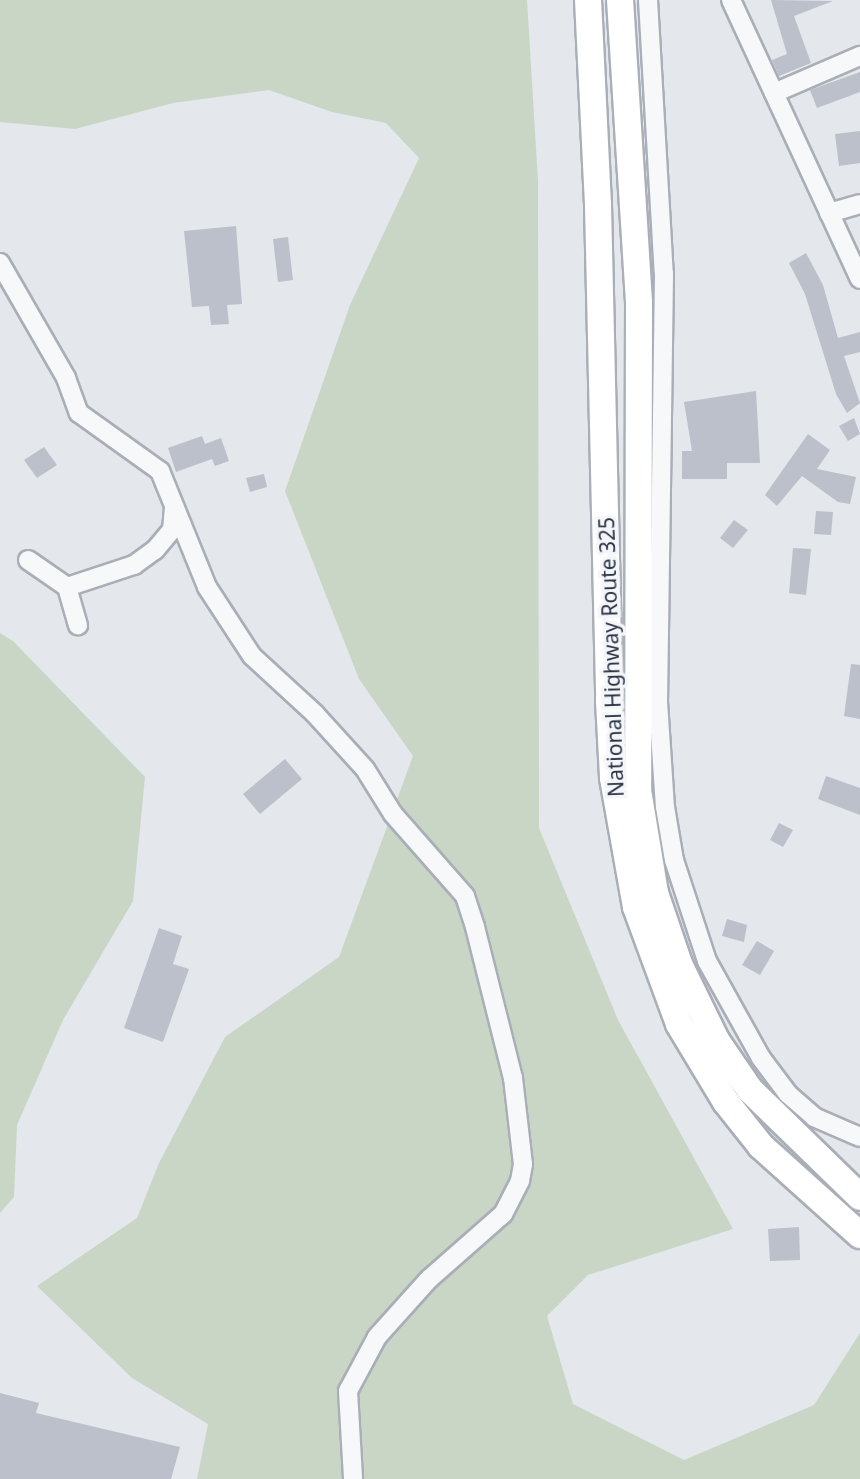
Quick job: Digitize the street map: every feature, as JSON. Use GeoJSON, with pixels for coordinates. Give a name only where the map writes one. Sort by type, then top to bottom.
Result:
{"type":"FeatureCollection","features":[{"type":"Feature","properties":{"kind":"highway","name":"National Highway Route 325"},"geometry":{"type":"LineString","coordinates":[[588,0],[598,205],[613,778],[636,907],[679,1024],[726,1102],[761,1146],[860,1235]]}},
{"type":"Feature","properties":{"kind":"highway","name":"National Highway Route 325"},"geometry":{"type":"LineString","coordinates":[[620,0],[639,302],[638,790],[655,892],[679,964],[716,1040],[750,1090],[860,1197]]}},
{"type":"Feature","properties":{"kind":"street"},"geometry":{"type":"LineString","coordinates":[[648,0],[664,274],[658,702],[674,860],[707,961],[761,1058],[788,1094],[814,1116],[860,1137]]}},
{"type":"Feature","properties":{"kind":"street"},"geometry":{"type":"LineString","coordinates":[[731,0],[860,279]]}},
{"type":"Feature","properties":{"kind":"street"},"geometry":{"type":"LineString","coordinates":[[774,93],[860,56]]}},
{"type":"Feature","properties":{"kind":"street"},"geometry":{"type":"LineString","coordinates":[[829,213],[860,204]]}},
{"type":"Feature","properties":{"kind":"street"},"geometry":{"type":"LineString","coordinates":[[0,263],[37,334],[66,377],[79,413],[160,471],[207,587],[251,656],[315,714],[365,769],[393,814],[465,896],[513,1078],[523,1164],[520,1181],[503,1214],[429,1279],[377,1337],[348,1391],[354,1479]]}},
{"type":"Feature","properties":{"kind":"street"},"geometry":{"type":"LineString","coordinates":[[67,587],[134,565],[155,550],[172,530],[174,502]]}},
{"type":"Feature","properties":{"kind":"street"},"geometry":{"type":"LineString","coordinates":[[28,560],[67,587],[78,625]]}},
{"type":"Feature","properties":{"kind":"green space"},"geometry":{"type":"Polygon","coordinates":[[[0,0],[527,0],[538,181],[539,828],[618,1020],[733,1229],[588,1275],[547,1316],[573,1404],[684,1460],[814,1405],[860,1333],[860,1479],[197,1479],[208,1424],[132,1378],[37,1286],[137,1218],[159,1163],[225,1037],[339,957],[413,756],[359,679],[285,491],[350,305],[419,158],[386,123],[332,112],[269,90],[173,103],[75,129],[0,122],[0,0]]]}},
{"type":"Feature","properties":{"kind":"green space"},"geometry":{"type":"Polygon","coordinates":[[[0,633],[13,641],[145,777],[133,901],[63,1020],[17,1125],[14,1197],[0,1213],[0,633]]]}},
{"type":"Feature","properties":{"kind":"building"},"geometry":{"type":"Polygon","coordinates":[[[771,0],[833,1],[794,16],[811,63],[779,76],[772,60],[787,54],[771,0]]]}},
{"type":"Feature","properties":{"kind":"building"},"geometry":{"type":"Polygon","coordinates":[[[860,72],[860,92],[817,108],[810,90],[860,72]]]}},
{"type":"Feature","properties":{"kind":"building"},"geometry":{"type":"Polygon","coordinates":[[[860,131],[860,163],[839,166],[835,134],[860,131]]]}},
{"type":"Feature","properties":{"kind":"building"},"geometry":{"type":"Polygon","coordinates":[[[236,226],[242,304],[227,305],[229,324],[211,325],[209,306],[192,307],[184,231],[236,226]]]}},
{"type":"Feature","properties":{"kind":"building"},"geometry":{"type":"Polygon","coordinates":[[[288,237],[293,280],[278,282],[273,239],[288,237]]]}},
{"type":"Feature","properties":{"kind":"building"},"geometry":{"type":"Polygon","coordinates":[[[806,253],[823,285],[838,338],[860,332],[860,352],[844,356],[860,403],[847,413],[836,394],[805,294],[789,263],[806,253]]]}},
{"type":"Feature","properties":{"kind":"building"},"geometry":{"type":"Polygon","coordinates":[[[756,391],[760,463],[727,463],[727,479],[682,479],[682,451],[692,451],[684,402],[756,391]]]}},
{"type":"Feature","properties":{"kind":"building"},"geometry":{"type":"Polygon","coordinates":[[[854,418],[860,434],[848,441],[839,426],[854,418]]]}},
{"type":"Feature","properties":{"kind":"building"},"geometry":{"type":"Polygon","coordinates":[[[808,434],[830,450],[817,469],[856,477],[850,504],[838,502],[802,476],[777,506],[765,495],[808,434]]]}},
{"type":"Feature","properties":{"kind":"building"},"geometry":{"type":"Polygon","coordinates":[[[202,436],[205,444],[221,438],[229,461],[215,466],[212,459],[176,472],[168,448],[202,436]]]}},
{"type":"Feature","properties":{"kind":"building"},"geometry":{"type":"Polygon","coordinates":[[[44,447],[57,465],[37,478],[24,460],[44,447]]]}},
{"type":"Feature","properties":{"kind":"building"},"geometry":{"type":"Polygon","coordinates":[[[264,474],[267,487],[250,492],[246,478],[264,474]]]}},
{"type":"Feature","properties":{"kind":"building"},"geometry":{"type":"Polygon","coordinates":[[[816,511],[833,512],[831,535],[814,534],[816,511]]]}},
{"type":"Feature","properties":{"kind":"building"},"geometry":{"type":"Polygon","coordinates":[[[734,520],[748,530],[733,548],[720,538],[734,520]]]}},
{"type":"Feature","properties":{"kind":"building"},"geometry":{"type":"Polygon","coordinates":[[[793,548],[811,549],[806,595],[789,593],[793,548]]]}},
{"type":"Feature","properties":{"kind":"building"},"geometry":{"type":"Polygon","coordinates":[[[851,664],[860,665],[860,719],[844,716],[851,664]]]}},
{"type":"Feature","properties":{"kind":"building"},"geometry":{"type":"Polygon","coordinates":[[[285,759],[302,779],[260,814],[243,794],[285,759]]]}},
{"type":"Feature","properties":{"kind":"building"},"geometry":{"type":"Polygon","coordinates":[[[826,776],[860,788],[860,815],[818,799],[826,776]]]}},
{"type":"Feature","properties":{"kind":"building"},"geometry":{"type":"Polygon","coordinates":[[[779,823],[793,830],[783,847],[770,840],[779,823]]]}},
{"type":"Feature","properties":{"kind":"building"},"geometry":{"type":"Polygon","coordinates":[[[727,919],[747,925],[744,942],[722,936],[727,919]]]}},
{"type":"Feature","properties":{"kind":"building"},"geometry":{"type":"Polygon","coordinates":[[[159,928],[182,936],[173,964],[189,969],[163,1042],[124,1028],[159,928]]]}},
{"type":"Feature","properties":{"kind":"building"},"geometry":{"type":"Polygon","coordinates":[[[757,941],[774,951],[760,975],[742,965],[757,941]]]}},
{"type":"Feature","properties":{"kind":"building"},"geometry":{"type":"Polygon","coordinates":[[[799,1227],[800,1260],[770,1261],[768,1229],[799,1227]]]}},
{"type":"Feature","properties":{"kind":"building"},"geometry":{"type":"Polygon","coordinates":[[[0,1393],[39,1403],[36,1413],[180,1447],[171,1479],[0,1479],[0,1393]]]}}]}
